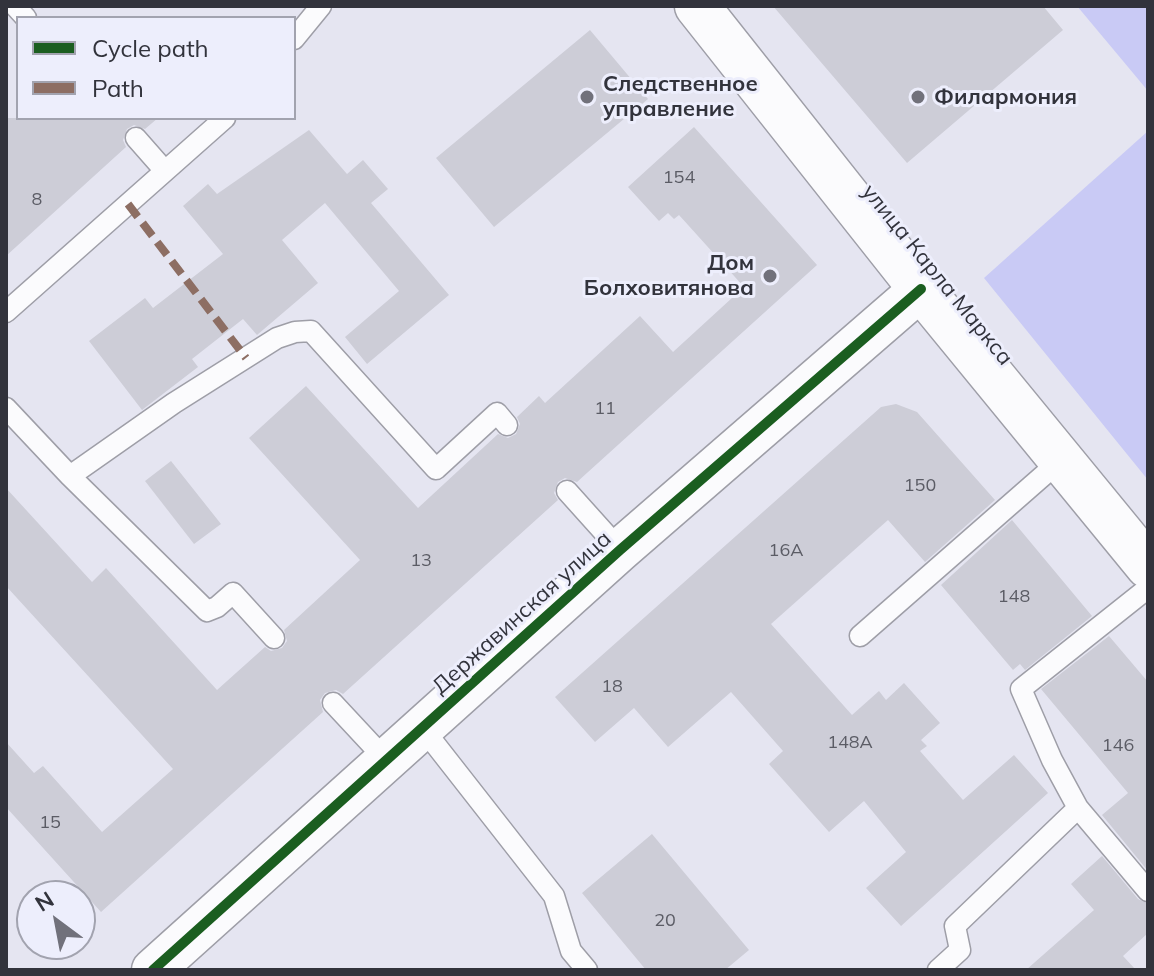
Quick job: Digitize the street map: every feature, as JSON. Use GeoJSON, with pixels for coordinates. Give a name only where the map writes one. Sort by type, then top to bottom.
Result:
{"type":"FeatureCollection","features":[{"type":"Feature","properties":{"kind":"main road","name":"улица Карла Маркса"},"geometry":{"type":"LineString","coordinates":[[697,6],[921,289],[1148,566]]}},
{"type":"Feature","properties":{"kind":"street","name":"Державинская улица"},"geometry":{"type":"LineString","coordinates":[[153,970],[424,730],[620,550],[921,289]]}},
{"type":"Feature","properties":{"kind":"lane"},"geometry":{"type":"LineString","coordinates":[[296,37],[321,6]]}},
{"type":"Feature","properties":{"kind":"lane"},"geometry":{"type":"LineString","coordinates":[[6,312],[223,120]]}},
{"type":"Feature","properties":{"kind":"lane"},"geometry":{"type":"LineString","coordinates":[[136,138],[165,171]]}},
{"type":"Feature","properties":{"kind":"lane"},"geometry":{"type":"LineString","coordinates":[[70,476],[174,403],[277,338],[295,332],[311,331],[436,469],[497,413],[507,425]]}},
{"type":"Feature","properties":{"kind":"lane"},"geometry":{"type":"LineString","coordinates":[[6,408],[207,611],[217,607],[233,593],[274,638]]}},
{"type":"Feature","properties":{"kind":"lane"},"geometry":{"type":"LineString","coordinates":[[860,636],[1061,460]]}},
{"type":"Feature","properties":{"kind":"lane"},"geometry":{"type":"LineString","coordinates":[[567,491],[620,550]]}},
{"type":"Feature","properties":{"kind":"lane"},"geometry":{"type":"LineString","coordinates":[[1148,588],[1021,689],[1052,760],[1078,808],[1148,891]]}},
{"type":"Feature","properties":{"kind":"lane"},"geometry":{"type":"LineString","coordinates":[[333,703],[387,761]]}},
{"type":"Feature","properties":{"kind":"lane"},"geometry":{"type":"LineString","coordinates":[[424,730],[554,896],[571,951],[587,970]]}},
{"type":"Feature","properties":{"kind":"lane"},"geometry":{"type":"LineString","coordinates":[[938,970],[960,950],[955,926],[1078,808]]}},
{"type":"Feature","properties":{"kind":"shaded area"},"geometry":{"type":"Polygon","coordinates":[[[1077,6],[1148,6],[1148,91],[1118,55],[1077,6]]]}},
{"type":"Feature","properties":{"kind":"shaded area"},"geometry":{"type":"Polygon","coordinates":[[[1148,131],[1148,480],[984,278],[1148,131]]]}},
{"type":"Feature","properties":{"kind":"building","name":"Филармония"},"geometry":{"type":"Polygon","coordinates":[[[773,6],[1043,6],[1063,30],[907,163],[773,6]]]}},
{"type":"Feature","properties":{"kind":"building"},"geometry":{"type":"Polygon","coordinates":[[[590,30],[648,99],[494,227],[436,158],[590,30]]]}},
{"type":"Feature","properties":{"kind":"building"},"geometry":{"type":"Polygon","coordinates":[[[6,118],[156,120],[145,129],[134,125],[127,129],[123,140],[126,147],[6,256],[6,118]]]}},
{"type":"Feature","properties":{"kind":"building"},"geometry":{"type":"Polygon","coordinates":[[[694,127],[817,265],[577,482],[565,478],[558,482],[554,493],[558,500],[343,694],[336,690],[325,693],[320,700],[323,712],[101,912],[96,906],[96,880],[72,880],[6,807],[6,742],[34,773],[43,766],[102,832],[173,769],[6,586],[6,488],[92,582],[106,568],[217,690],[265,647],[271,651],[282,648],[287,641],[284,630],[360,560],[249,438],[306,386],[418,508],[498,434],[508,438],[516,434],[520,424],[517,417],[539,396],[545,403],[640,316],[673,352],[744,287],[679,215],[674,219],[668,213],[659,221],[628,187],[694,127]]]}},
{"type":"Feature","properties":{"kind":"building"},"geometry":{"type":"Polygon","coordinates":[[[309,130],[347,174],[363,160],[388,189],[371,203],[449,295],[367,364],[345,337],[399,291],[325,203],[282,240],[318,283],[257,335],[243,319],[192,359],[198,367],[142,410],[89,341],[145,298],[153,308],[223,254],[183,206],[208,184],[217,194],[309,130]]]}},
{"type":"Feature","properties":{"kind":"building"},"geometry":{"type":"Polygon","coordinates":[[[896,404],[917,412],[995,500],[925,562],[888,520],[771,624],[852,715],[879,691],[886,700],[904,683],[940,723],[921,740],[927,746],[920,751],[963,800],[1014,755],[1048,793],[901,926],[866,888],[906,852],[864,801],[829,832],[769,764],[783,751],[731,692],[668,747],[634,708],[595,742],[555,697],[881,407],[896,404]]]}},
{"type":"Feature","properties":{"kind":"building"},"geometry":{"type":"Polygon","coordinates":[[[171,461],[221,524],[194,544],[145,481],[171,461]]]}},
{"type":"Feature","properties":{"kind":"building"},"geometry":{"type":"Polygon","coordinates":[[[1012,520],[1092,616],[1025,670],[1020,664],[1013,670],[941,585],[1012,520]]]}},
{"type":"Feature","properties":{"kind":"building"},"geometry":{"type":"Polygon","coordinates":[[[1109,636],[1148,682],[1148,871],[1102,815],[1128,793],[1041,689],[1109,636]]]}},
{"type":"Feature","properties":{"kind":"building"},"geometry":{"type":"Polygon","coordinates":[[[652,834],[749,950],[725,970],[646,970],[582,893],[652,834]]]}},
{"type":"Feature","properties":{"kind":"building"},"geometry":{"type":"Polygon","coordinates":[[[1102,856],[1138,899],[1148,904],[1148,933],[1123,956],[1136,970],[1026,970],[1094,910],[1071,884],[1102,856]]]}},
{"type":"Feature","properties":{"kind":"marked path"},"geometry":{"type":"LineString","coordinates":[[128,204],[246,358]]}},
{"type":"Feature","properties":{"kind":"cycle path"},"geometry":{"type":"LineString","coordinates":[[153,970],[620,550],[921,289]]}},
{"type":"Feature","properties":{"kind":"place","name":"Следственное управление"},"geometry":{"type":"Point","coordinates":[587,97]}},
{"type":"Feature","properties":{"kind":"place","name":"Филармония"},"geometry":{"type":"Point","coordinates":[918,97]}},
{"type":"Feature","properties":{"kind":"place","name":"Дом Болховитянова"},"geometry":{"type":"Point","coordinates":[770,276]}}]}
